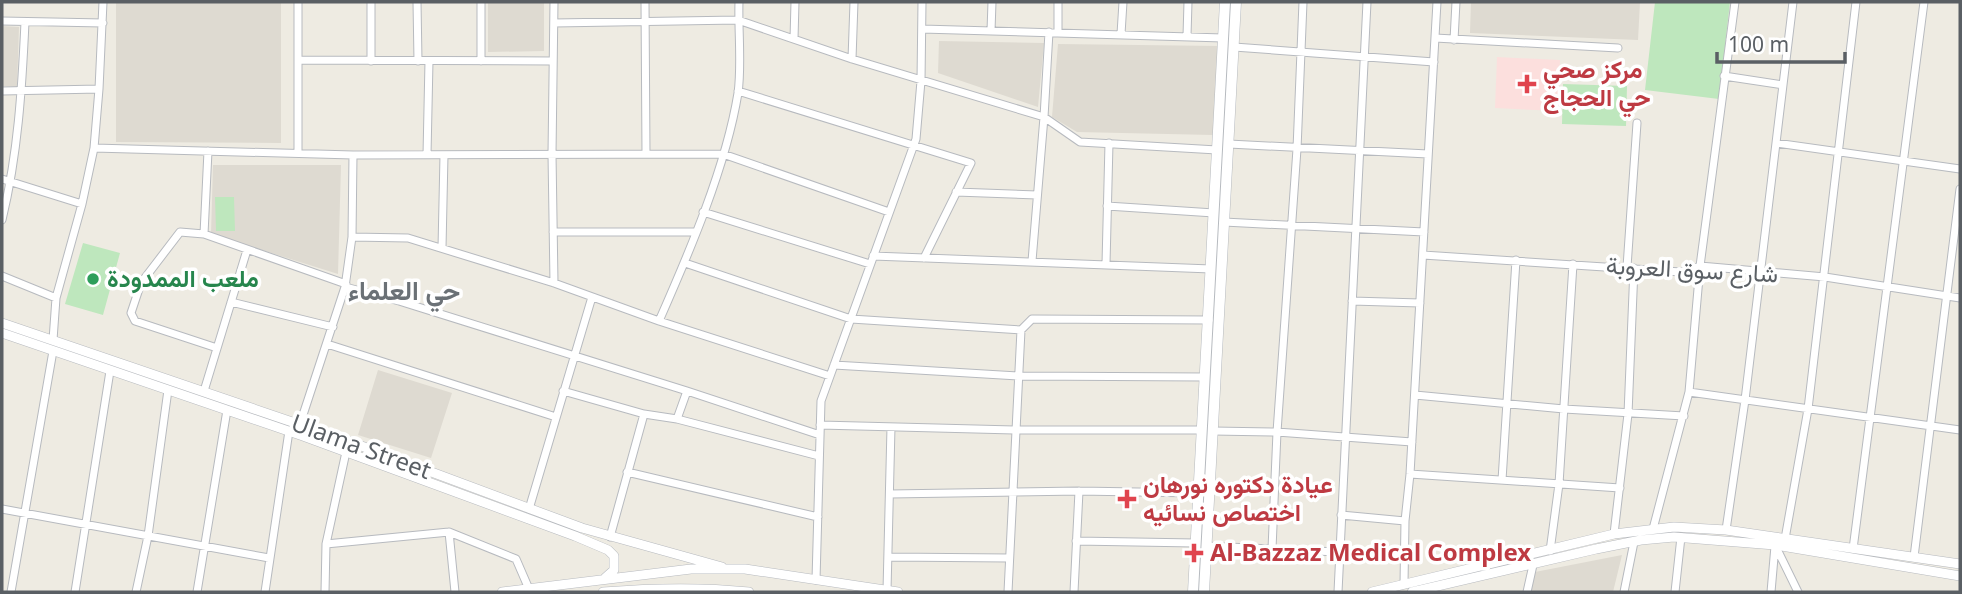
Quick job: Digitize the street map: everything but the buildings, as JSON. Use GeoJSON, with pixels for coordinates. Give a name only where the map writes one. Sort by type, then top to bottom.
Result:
{"type":"FeatureCollection","features":[{"type":"Feature","properties":{"kind":"main road"},"geometry":{"type":"LineString","coordinates":[[1204,592],[1197,493],[1207,430],[1205,377],[1225,2]]}},
{"type":"Feature","properties":{"kind":"main road"},"geometry":{"type":"LineString","coordinates":[[1193,592],[1201,545],[1207,430],[1224,222],[1236,2]]}},
{"type":"Feature","properties":{"kind":"street"},"geometry":{"type":"LineString","coordinates":[[10,592],[53,346],[56,298],[82,205],[93,148],[100,89],[103,2]]}},
{"type":"Feature","properties":{"kind":"street"},"geometry":{"type":"LineString","coordinates":[[298,2],[298,153]]}},
{"type":"Feature","properties":{"kind":"street"},"geometry":{"type":"LineString","coordinates":[[371,2],[371,61]]}},
{"type":"Feature","properties":{"kind":"street"},"geometry":{"type":"LineString","coordinates":[[417,2],[418,61]]}},
{"type":"Feature","properties":{"kind":"street"},"geometry":{"type":"LineString","coordinates":[[481,2],[481,61]]}},
{"type":"Feature","properties":{"kind":"street"},"geometry":{"type":"LineString","coordinates":[[554,2],[554,283]]}},
{"type":"Feature","properties":{"kind":"street"},"geometry":{"type":"LineString","coordinates":[[645,2],[646,154]]}},
{"type":"Feature","properties":{"kind":"street"},"geometry":{"type":"LineString","coordinates":[[659,321],[685,263],[723,155],[738,91],[739,2]]}},
{"type":"Feature","properties":{"kind":"street"},"geometry":{"type":"LineString","coordinates":[[794,39],[795,2]]}},
{"type":"Feature","properties":{"kind":"street"},"geometry":{"type":"LineString","coordinates":[[852,59],[854,2]]}},
{"type":"Feature","properties":{"kind":"street"},"geometry":{"type":"LineString","coordinates":[[816,580],[821,401],[914,145],[921,81],[922,2]]}},
{"type":"Feature","properties":{"kind":"street"},"geometry":{"type":"LineString","coordinates":[[991,31],[992,2]]}},
{"type":"Feature","properties":{"kind":"street"},"geometry":{"type":"LineString","coordinates":[[1058,2],[1058,33]]}},
{"type":"Feature","properties":{"kind":"street"},"geometry":{"type":"LineString","coordinates":[[1121,34],[1123,2]]}},
{"type":"Feature","properties":{"kind":"street"},"geometry":{"type":"LineString","coordinates":[[1188,2],[1188,36]]}},
{"type":"Feature","properties":{"kind":"street"},"geometry":{"type":"LineString","coordinates":[[1272,549],[1277,432],[1297,149],[1303,2]]}},
{"type":"Feature","properties":{"kind":"street"},"geometry":{"type":"LineString","coordinates":[[1338,592],[1367,2]]}},
{"type":"Feature","properties":{"kind":"street"},"geometry":{"type":"LineString","coordinates":[[1404,584],[1405,521],[1415,395],[1437,2]]}},
{"type":"Feature","properties":{"kind":"street"},"geometry":{"type":"LineString","coordinates":[[1454,40],[1456,2]]}},
{"type":"Feature","properties":{"kind":"street"},"geometry":{"type":"LineString","coordinates":[[1653,529],[1689,392],[1700,266],[1735,2]]}},
{"type":"Feature","properties":{"kind":"street"},"geometry":{"type":"LineString","coordinates":[[1726,530],[1745,400],[1793,2]]}},
{"type":"Feature","properties":{"kind":"street"},"geometry":{"type":"LineString","coordinates":[[1785,539],[1808,409],[1856,2]]}},
{"type":"Feature","properties":{"kind":"street"},"geometry":{"type":"LineString","coordinates":[[1853,550],[1924,2]]}},
{"type":"Feature","properties":{"kind":"street"},"geometry":{"type":"LineString","coordinates":[[554,23],[738,20],[921,81],[1044,117],[1080,142],[1217,149]]}},
{"type":"Feature","properties":{"kind":"street"},"geometry":{"type":"LineString","coordinates":[[2,21],[103,23]]}},
{"type":"Feature","properties":{"kind":"street"},"geometry":{"type":"LineString","coordinates":[[2,219],[11,182],[22,91],[25,22]]}},
{"type":"Feature","properties":{"kind":"street"},"geometry":{"type":"LineString","coordinates":[[922,29],[1223,37]]}},
{"type":"Feature","properties":{"kind":"street"},"geometry":{"type":"LineString","coordinates":[[1032,261],[1049,32]]}},
{"type":"Feature","properties":{"kind":"street"},"geometry":{"type":"LineString","coordinates":[[1435,38],[1618,48]]}},
{"type":"Feature","properties":{"kind":"street"},"geometry":{"type":"LineString","coordinates":[[1234,47],[1434,62]]}},
{"type":"Feature","properties":{"kind":"street"},"geometry":{"type":"LineString","coordinates":[[298,60],[554,61]]}},
{"type":"Feature","properties":{"kind":"street"},"geometry":{"type":"LineString","coordinates":[[426,155],[429,61]]}},
{"type":"Feature","properties":{"kind":"street"},"geometry":{"type":"LineString","coordinates":[[1724,76],[1783,85]]}},
{"type":"Feature","properties":{"kind":"street"},"geometry":{"type":"LineString","coordinates":[[2,91],[100,89]]}},
{"type":"Feature","properties":{"kind":"street"},"geometry":{"type":"LineString","coordinates":[[738,91],[971,163],[924,258]]}},
{"type":"Feature","properties":{"kind":"street"},"geometry":{"type":"LineString","coordinates":[[1614,534],[1628,414],[1630,267],[1637,123]]}},
{"type":"Feature","properties":{"kind":"street"},"geometry":{"type":"LineString","coordinates":[[1776,143],[1960,169]]}},
{"type":"Feature","properties":{"kind":"street"},"geometry":{"type":"LineString","coordinates":[[1106,264],[1109,144]]}},
{"type":"Feature","properties":{"kind":"street"},"geometry":{"type":"LineString","coordinates":[[1229,144],[1428,154]]}},
{"type":"Feature","properties":{"kind":"street"},"geometry":{"type":"LineString","coordinates":[[93,148],[353,155],[723,155],[890,212]]}},
{"type":"Feature","properties":{"kind":"street"},"geometry":{"type":"LineString","coordinates":[[204,234],[208,151]]}},
{"type":"Feature","properties":{"kind":"street"},"geometry":{"type":"LineString","coordinates":[[300,424],[345,285],[352,237],[353,155]]}},
{"type":"Feature","properties":{"kind":"street"},"geometry":{"type":"LineString","coordinates":[[442,248],[444,155]]}},
{"type":"Feature","properties":{"kind":"street"},"geometry":{"type":"LineString","coordinates":[[2,179],[82,205]]}},
{"type":"Feature","properties":{"kind":"street"},"geometry":{"type":"LineString","coordinates":[[1914,557],[1960,189]]}},
{"type":"Feature","properties":{"kind":"street"},"geometry":{"type":"LineString","coordinates":[[956,192],[1037,195]]}},
{"type":"Feature","properties":{"kind":"street"},"geometry":{"type":"LineString","coordinates":[[1107,206],[1214,213]]}},
{"type":"Feature","properties":{"kind":"street"},"geometry":{"type":"LineString","coordinates":[[703,212],[872,260],[924,258],[1211,269]]}},
{"type":"Feature","properties":{"kind":"street"},"geometry":{"type":"LineString","coordinates":[[1224,222],[1424,232]]}},
{"type":"Feature","properties":{"kind":"street"},"geometry":{"type":"LineString","coordinates":[[217,348],[135,321],[131,313],[141,283],[180,232],[204,234],[345,285],[820,435]]}},
{"type":"Feature","properties":{"kind":"street"},"geometry":{"type":"LineString","coordinates":[[554,232],[696,232]]}},
{"type":"Feature","properties":{"kind":"street"},"geometry":{"type":"LineString","coordinates":[[352,237],[408,238],[554,283],[659,321],[830,376]]}},
{"type":"Feature","properties":{"kind":"street"},"geometry":{"type":"LineString","coordinates":[[204,391],[247,250]]}},
{"type":"Feature","properties":{"kind":"street","name":"شارع سوق العروبة"},"geometry":{"type":"LineString","coordinates":[[1423,255],[1681,272],[1700,266],[1825,277],[1960,298]]}},
{"type":"Feature","properties":{"kind":"street"},"geometry":{"type":"LineString","coordinates":[[1502,480],[1516,260]]}},
{"type":"Feature","properties":{"kind":"street"},"geometry":{"type":"LineString","coordinates":[[685,263],[850,319],[1021,330]]}},
{"type":"Feature","properties":{"kind":"street"},"geometry":{"type":"LineString","coordinates":[[1550,551],[1559,484],[1573,264]]}},
{"type":"Feature","properties":{"kind":"street"},"geometry":{"type":"LineString","coordinates":[[2,275],[56,298]]}},
{"type":"Feature","properties":{"kind":"street"},"geometry":{"type":"LineString","coordinates":[[529,509],[592,297]]}},
{"type":"Feature","properties":{"kind":"street"},"geometry":{"type":"LineString","coordinates":[[1352,301],[1420,303]]}},
{"type":"Feature","properties":{"kind":"street"},"geometry":{"type":"LineString","coordinates":[[231,302],[332,327]]}},
{"type":"Feature","properties":{"kind":"street"},"geometry":{"type":"LineString","coordinates":[[1008,592],[1021,330],[1032,319],[1209,320]]}},
{"type":"Feature","properties":{"kind":"street","name":"Ulama Street"},"geometry":{"type":"LineString","coordinates":[[2,323],[110,371],[289,431],[603,548],[614,556],[615,565],[612,573],[605,578]]}},
{"type":"Feature","properties":{"kind":"street","name":"Ulama Street"},"geometry":{"type":"LineString","coordinates":[[2,333],[204,391],[610,537],[722,567]]}},
{"type":"Feature","properties":{"kind":"street"},"geometry":{"type":"LineString","coordinates":[[327,344],[556,417]]}},
{"type":"Feature","properties":{"kind":"street"},"geometry":{"type":"LineString","coordinates":[[834,365],[1019,376],[1205,377]]}},
{"type":"Feature","properties":{"kind":"street"},"geometry":{"type":"LineString","coordinates":[[75,592],[110,371]]}},
{"type":"Feature","properties":{"kind":"street"},"geometry":{"type":"LineString","coordinates":[[136,592],[148,536],[169,390]]}},
{"type":"Feature","properties":{"kind":"street"},"geometry":{"type":"LineString","coordinates":[[564,391],[644,414],[677,419],[819,456]]}},
{"type":"Feature","properties":{"kind":"street"},"geometry":{"type":"LineString","coordinates":[[677,419],[687,391]]}},
{"type":"Feature","properties":{"kind":"street"},"geometry":{"type":"LineString","coordinates":[[1689,392],[1960,430]]}},
{"type":"Feature","properties":{"kind":"street"},"geometry":{"type":"LineString","coordinates":[[1415,395],[1628,414],[1684,415]]}},
{"type":"Feature","properties":{"kind":"street"},"geometry":{"type":"LineString","coordinates":[[197,592],[227,410]]}},
{"type":"Feature","properties":{"kind":"street"},"geometry":{"type":"LineString","coordinates":[[610,537],[644,414]]}},
{"type":"Feature","properties":{"kind":"street"},"geometry":{"type":"LineString","coordinates":[[820,425],[1277,432],[1412,442]]}},
{"type":"Feature","properties":{"kind":"street"},"geometry":{"type":"LineString","coordinates":[[887,591],[891,427]]}},
{"type":"Feature","properties":{"kind":"street"},"geometry":{"type":"LineString","coordinates":[[265,592],[289,431]]}},
{"type":"Feature","properties":{"kind":"street"},"geometry":{"type":"LineString","coordinates":[[325,592],[326,544],[346,452]]}},
{"type":"Feature","properties":{"kind":"street"},"geometry":{"type":"LineString","coordinates":[[627,472],[818,517]]}},
{"type":"Feature","properties":{"kind":"street"},"geometry":{"type":"LineString","coordinates":[[1410,474],[1620,488]]}},
{"type":"Feature","properties":{"kind":"street"},"geometry":{"type":"LineString","coordinates":[[890,494],[1079,491],[1197,493]]}},
{"type":"Feature","properties":{"kind":"street"},"geometry":{"type":"LineString","coordinates":[[1074,592],[1079,491]]}},
{"type":"Feature","properties":{"kind":"street"},"geometry":{"type":"LineString","coordinates":[[2,509],[269,558]]}},
{"type":"Feature","properties":{"kind":"street"},"geometry":{"type":"LineString","coordinates":[[1341,515],[1405,521]]}},
{"type":"Feature","properties":{"kind":"street"},"geometry":{"type":"LineString","coordinates":[[1372,592],[1614,534],[1684,527],[1726,530],[1960,564]]}},
{"type":"Feature","properties":{"kind":"street"},"geometry":{"type":"LineString","coordinates":[[326,544],[449,532],[516,559],[529,589]]}},
{"type":"Feature","properties":{"kind":"street"},"geometry":{"type":"LineString","coordinates":[[449,532],[455,592]]}},
{"type":"Feature","properties":{"kind":"street"},"geometry":{"type":"LineString","coordinates":[[1675,592],[1681,537]]}},
{"type":"Feature","properties":{"kind":"street"},"geometry":{"type":"LineString","coordinates":[[1412,592],[1634,542],[1681,537],[1775,545],[1960,576]]}},
{"type":"Feature","properties":{"kind":"street"},"geometry":{"type":"LineString","coordinates":[[1076,541],[1338,552]]}},
{"type":"Feature","properties":{"kind":"street"},"geometry":{"type":"LineString","coordinates":[[1624,592],[1634,542]]}},
{"type":"Feature","properties":{"kind":"street"},"geometry":{"type":"LineString","coordinates":[[1771,592],[1775,545]]}},
{"type":"Feature","properties":{"kind":"street"},"geometry":{"type":"LineString","coordinates":[[1775,545],[1798,592]]}},
{"type":"Feature","properties":{"kind":"street"},"geometry":{"type":"LineString","coordinates":[[888,557],[1009,558]]}},
{"type":"Feature","properties":{"kind":"street"},"geometry":{"type":"LineString","coordinates":[[1527,592],[1533,565]]}},
{"type":"Feature","properties":{"kind":"street"},"geometry":{"type":"LineString","coordinates":[[502,592],[552,589],[605,578],[722,567],[898,592]]}},
{"type":"Feature","properties":{"kind":"street"},"geometry":{"type":"LineString","coordinates":[[603,592],[718,589],[750,592]]}},
{"type":"Feature","properties":{"kind":"shaded area"},"geometry":{"type":"Polygon","coordinates":[[[116,2],[281,2],[281,143],[116,142],[116,2]]]}},
{"type":"Feature","properties":{"kind":"shaded area"},"geometry":{"type":"Polygon","coordinates":[[[488,2],[544,2],[544,51],[488,52],[488,2]]]}},
{"type":"Feature","properties":{"kind":"shaded area"},"geometry":{"type":"Polygon","coordinates":[[[1471,2],[1640,2],[1638,40],[1470,33],[1471,2]]]}},
{"type":"Feature","properties":{"kind":"shaded area"},"geometry":{"type":"Polygon","coordinates":[[[2,26],[19,27],[17,87],[2,86],[2,26]]]}},
{"type":"Feature","properties":{"kind":"shaded area"},"geometry":{"type":"Polygon","coordinates":[[[939,41],[1044,43],[1038,107],[938,73],[939,41]]]}},
{"type":"Feature","properties":{"kind":"shaded area"},"geometry":{"type":"Polygon","coordinates":[[[1058,44],[1219,46],[1213,135],[1077,132],[1052,117],[1058,44]]]}},
{"type":"Feature","properties":{"kind":"shaded area","name":"مركز صحي حي الحجاج"},"geometry":{"type":"Polygon","coordinates":[[[1497,57],[1560,60],[1558,111],[1495,108],[1497,57]]]}},
{"type":"Feature","properties":{"kind":"shaded area"},"geometry":{"type":"Polygon","coordinates":[[[213,165],[341,165],[338,274],[211,234],[213,165]]]}},
{"type":"Feature","properties":{"kind":"shaded area"},"geometry":{"type":"Polygon","coordinates":[[[378,370],[452,393],[431,458],[358,435],[378,370]]]}},
{"type":"Feature","properties":{"kind":"shaded area"},"geometry":{"type":"Polygon","coordinates":[[[1622,555],[1613,592],[1530,592],[1535,572],[1622,555]]]}},
{"type":"Feature","properties":{"kind":"green space"},"geometry":{"type":"Polygon","coordinates":[[[1655,2],[1730,2],[1719,99],[1645,90],[1655,2]]]}},
{"type":"Feature","properties":{"kind":"green space"},"geometry":{"type":"Polygon","coordinates":[[[1563,84],[1627,86],[1626,126],[1562,124],[1563,84]]]}},
{"type":"Feature","properties":{"kind":"green space"},"geometry":{"type":"Polygon","coordinates":[[[215,197],[234,197],[235,231],[216,231],[215,197]]]}},
{"type":"Feature","properties":{"kind":"green space","name":"ملعب الممدودة"},"geometry":{"type":"Polygon","coordinates":[[[83,243],[120,253],[103,315],[65,304],[83,243]]]}},
{"type":"Feature","properties":{"kind":"place","name":"مركز صحي حي الحجاج"},"geometry":{"type":"Point","coordinates":[1527,84]}},
{"type":"Feature","properties":{"kind":"place","name":"ملعب الممدودة"},"geometry":{"type":"Point","coordinates":[93,279]}},
{"type":"Feature","properties":{"kind":"place","name":"عيادة دكتوره نورهان اختصاص نسائيه"},"geometry":{"type":"Point","coordinates":[1127,499]}},
{"type":"Feature","properties":{"kind":"place","name":"Al-Bazzaz Medical Complex"},"geometry":{"type":"Point","coordinates":[1194,553]}},
{"type":"Feature","properties":{"kind":"district","name":"حي العلماء"},"geometry":{"type":"Point","coordinates":[404,291]}}]}
